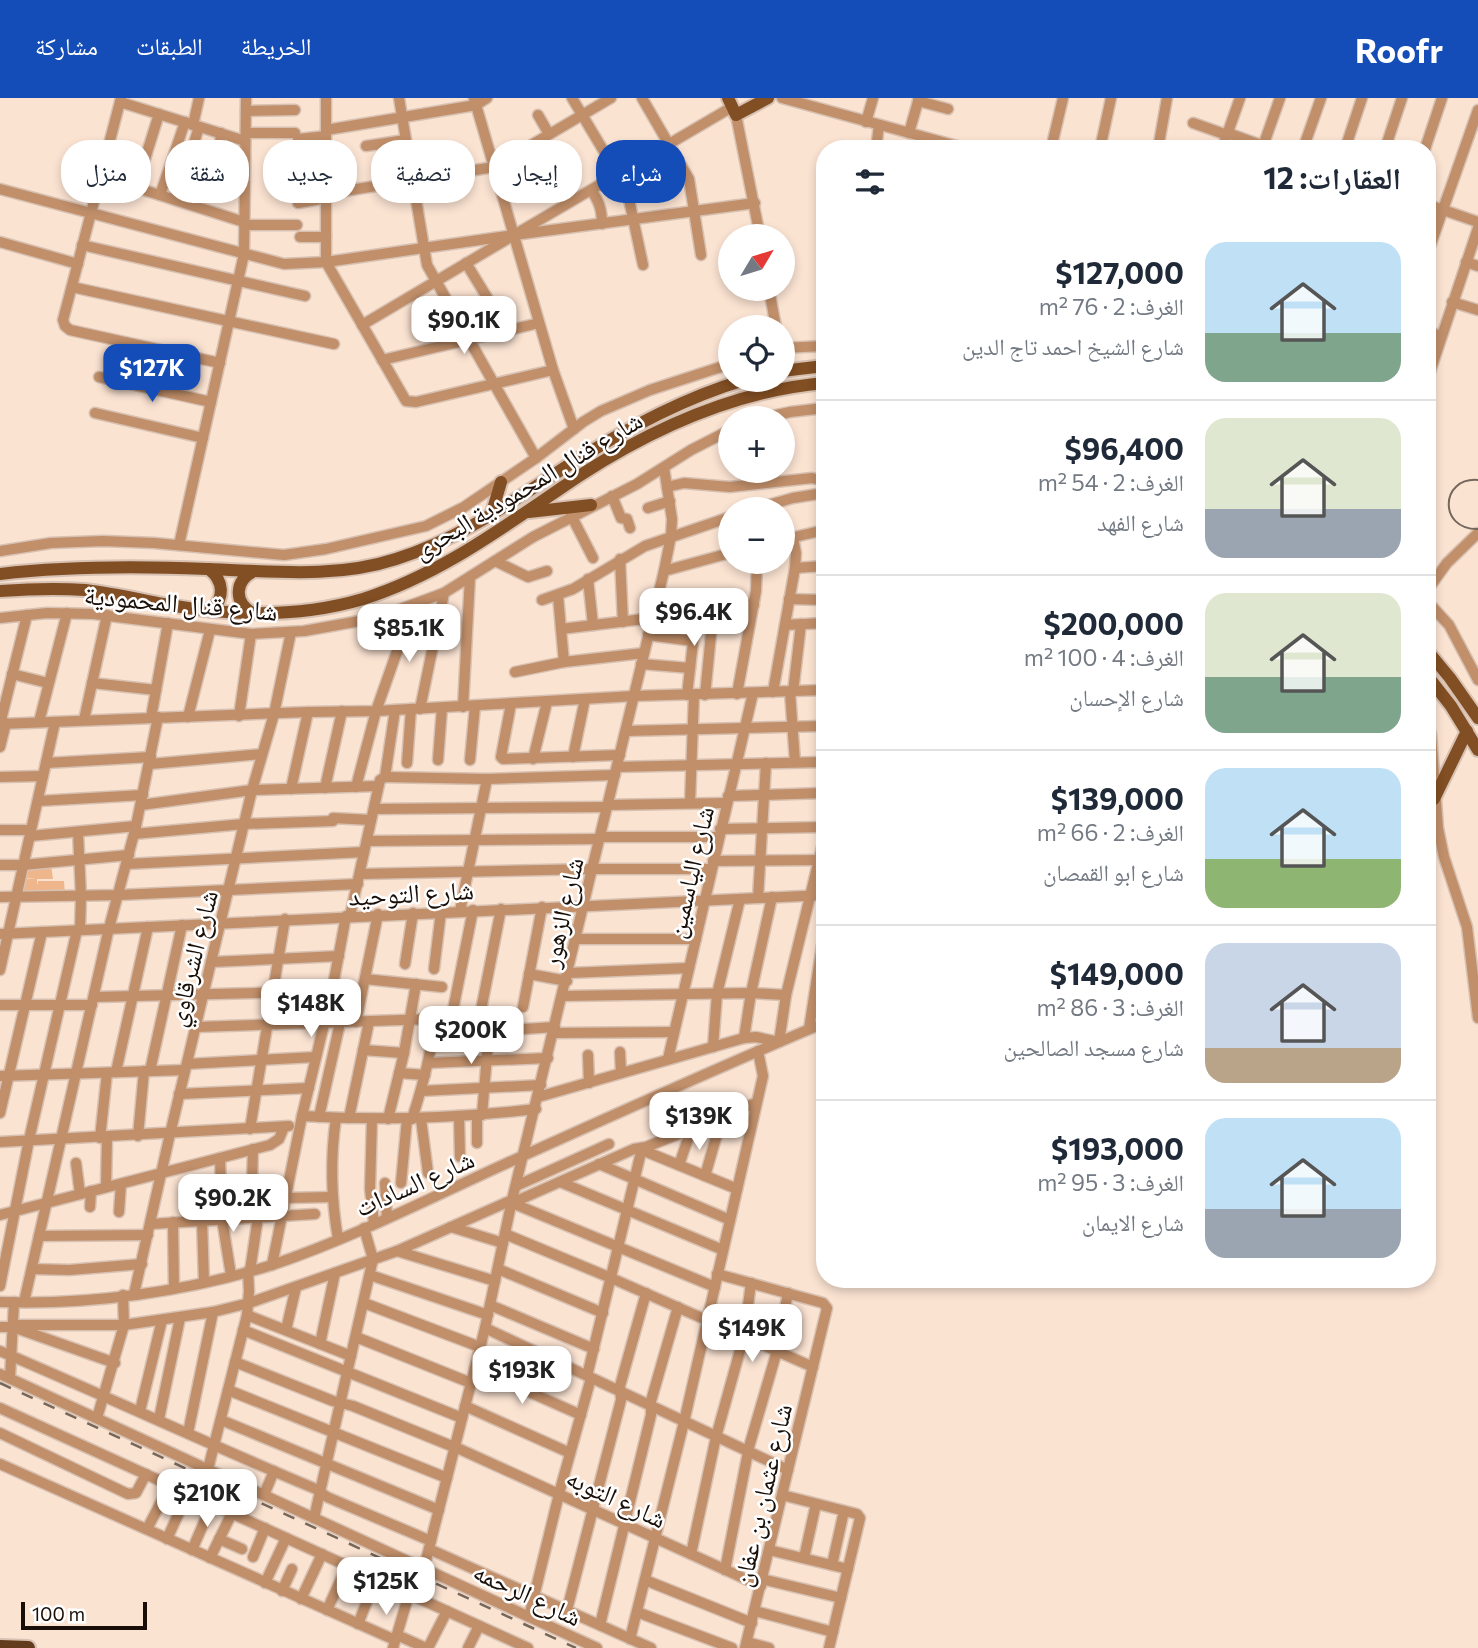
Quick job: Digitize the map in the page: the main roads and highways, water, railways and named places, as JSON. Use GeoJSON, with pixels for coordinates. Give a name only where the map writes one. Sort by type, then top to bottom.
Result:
{"type":"FeatureCollection","features":[{"type":"Feature","properties":{"kind":"highway"},"geometry":{"type":"LineString","coordinates":[[0,1647],[28,1648]]}},
{"type":"Feature","properties":{"kind":"main road"},"geometry":{"type":"LineString","coordinates":[[732,107],[768,98]]}},
{"type":"Feature","properties":{"kind":"main road"},"geometry":{"type":"LineString","coordinates":[[795,369],[816,367]]}},
{"type":"Feature","properties":{"kind":"main road","name":"شارع قنال المحمودية البحرى"},"geometry":{"type":"LineString","coordinates":[[0,591],[84,590],[211,611],[252,613],[328,607],[382,592],[455,558],[618,452],[698,413],[772,390],[816,384]]}},
{"type":"Feature","properties":{"kind":"main road","name":"شارع قنال المحمودية البحرى"},"geometry":{"type":"LineString","coordinates":[[0,575],[87,567],[327,572],[380,564],[441,542],[491,516],[624,432],[687,401],[718,390]]}},
{"type":"Feature","properties":{"kind":"main road"},"geometry":{"type":"LineString","coordinates":[[491,516],[501,482]]}},
{"type":"Feature","properties":{"kind":"main road"},"geometry":{"type":"LineString","coordinates":[[525,512],[591,505]]}},
{"type":"Feature","properties":{"kind":"main road"},"geometry":{"type":"LineString","coordinates":[[209,569],[218,578],[221,590],[219,601],[211,611]]}},
{"type":"Feature","properties":{"kind":"main road"},"geometry":{"type":"LineString","coordinates":[[252,613],[242,604],[238,591],[243,579],[254,571]]}},
{"type":"Feature","properties":{"kind":"main road"},"geometry":{"type":"LineString","coordinates":[[1436,661],[1478,718]]}},
{"type":"Feature","properties":{"kind":"main road"},"geometry":{"type":"LineString","coordinates":[[1436,688],[1478,750]]}},
{"type":"Feature","properties":{"kind":"main road"},"geometry":{"type":"LineString","coordinates":[[1436,795],[1467,731]]}},
{"type":"Feature","properties":{"kind":"tram line"},"geometry":{"type":"LineString","coordinates":[[1478,480],[1465,481],[1456,487],[1449,504],[1450,513],[1456,521],[1465,527],[1478,529]]}},
{"type":"Feature","properties":{"kind":"railway"},"geometry":{"type":"LineString","coordinates":[[0,1383],[576,1648]]}}]}
